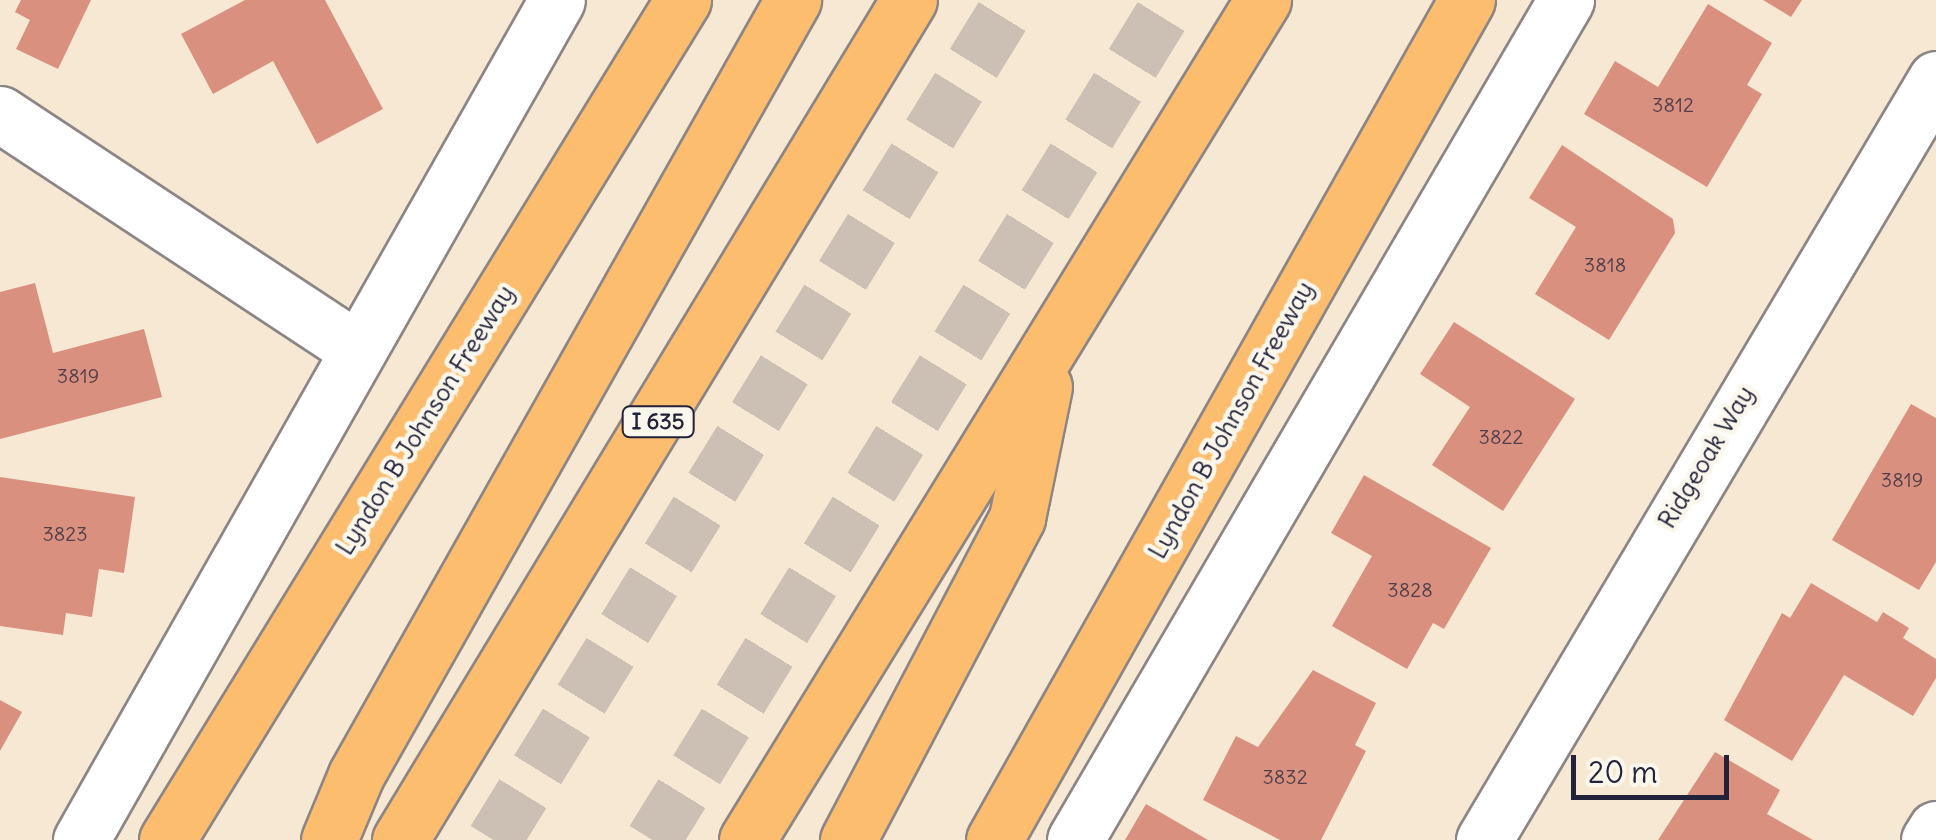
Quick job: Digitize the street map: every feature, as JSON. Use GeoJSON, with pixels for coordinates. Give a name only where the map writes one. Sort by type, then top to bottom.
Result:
{"type":"FeatureCollection","features":[{"type":"Feature","properties":{"kind":"main road","name":"Lyndon B Johnson Freeway"},"geometry":{"type":"LineString","coordinates":[[167,840],[683,0]]}},
{"type":"Feature","properties":{"kind":"main road"},"geometry":{"type":"LineString","coordinates":[[329,840],[356,775],[793,0]]}},
{"type":"Feature","properties":{"kind":"main road","name":"I 635"},"geometry":{"type":"LineString","coordinates":[[400,840],[909,0]]}},
{"type":"Feature","properties":{"kind":"main road"},"geometry":{"type":"LineString","coordinates":[[747,840],[1051,352],[1262,0]]}},
{"type":"Feature","properties":{"kind":"main road","name":"Lyndon B Johnson Freeway"},"geometry":{"type":"LineString","coordinates":[[994,840],[1468,0]]}},
{"type":"Feature","properties":{"kind":"main road"},"geometry":{"type":"LineString","coordinates":[[848,840],[1016,518],[1051,352]]}},
{"type":"Feature","properties":{"kind":"street"},"geometry":{"type":"LineString","coordinates":[[81,840],[556,0]]}},
{"type":"Feature","properties":{"kind":"street"},"geometry":{"type":"LineString","coordinates":[[1075,840],[1566,0]]}},
{"type":"Feature","properties":{"kind":"street","name":"Ridgeoak Way"},"geometry":{"type":"LineString","coordinates":[[1484,840],[1936,79]]}},
{"type":"Feature","properties":{"kind":"street"},"geometry":{"type":"LineString","coordinates":[[0,114],[356,350]]}},
{"type":"Feature","properties":{"kind":"street"},"geometry":{"type":"LineString","coordinates":[[1930,840],[1936,829]]}},
{"type":"Feature","properties":{"kind":"building"},"geometry":{"type":"Polygon","coordinates":[[[21,0],[91,0],[58,69],[16,49],[30,20],[15,12],[21,0]]]}},
{"type":"Feature","properties":{"kind":"building"},"geometry":{"type":"Polygon","coordinates":[[[245,0],[325,0],[383,109],[317,144],[273,61],[213,94],[181,34],[245,0]]]}},
{"type":"Feature","properties":{"kind":"building"},"geometry":{"type":"Polygon","coordinates":[[[1763,0],[1802,0],[1791,17],[1763,0]]]}},
{"type":"Feature","properties":{"kind":"building"},"geometry":{"type":"Polygon","coordinates":[[[1708,4],[1772,43],[1747,85],[1762,94],[1707,187],[1584,114],[1615,61],[1658,87],[1708,4]]]}},
{"type":"Feature","properties":{"kind":"building"},"geometry":{"type":"Polygon","coordinates":[[[1562,145],[1673,219],[1675,233],[1609,340],[1535,294],[1576,227],[1529,198],[1562,145]]]}},
{"type":"Feature","properties":{"kind":"building"},"geometry":{"type":"Polygon","coordinates":[[[35,283],[53,353],[144,329],[162,397],[0,439],[0,292],[35,283]]]}},
{"type":"Feature","properties":{"kind":"building"},"geometry":{"type":"Polygon","coordinates":[[[1454,322],[1575,399],[1503,511],[1432,465],[1470,407],[1420,374],[1454,322]]]}},
{"type":"Feature","properties":{"kind":"building"},"geometry":{"type":"Polygon","coordinates":[[[1911,404],[1936,418],[1936,562],[1919,590],[1832,540],[1911,404]]]}},
{"type":"Feature","properties":{"kind":"building"},"geometry":{"type":"Polygon","coordinates":[[[1364,475],[1491,548],[1444,629],[1433,623],[1407,669],[1332,626],[1372,556],[1331,533],[1364,475]]]}},
{"type":"Feature","properties":{"kind":"building"},"geometry":{"type":"Polygon","coordinates":[[[0,477],[135,497],[124,573],[99,569],[92,617],[66,613],[63,635],[0,626],[0,477]]]}},
{"type":"Feature","properties":{"kind":"building"},"geometry":{"type":"Polygon","coordinates":[[[1811,583],[1877,622],[1883,612],[1909,628],[1903,638],[1936,659],[1936,678],[1913,716],[1844,675],[1792,761],[1724,720],[1782,613],[1790,618],[1811,583]]]}},
{"type":"Feature","properties":{"kind":"building"},"geometry":{"type":"Polygon","coordinates":[[[1313,670],[1376,703],[1355,745],[1366,751],[1321,840],[1280,840],[1203,800],[1236,736],[1258,747],[1313,670]]]}},
{"type":"Feature","properties":{"kind":"building"},"geometry":{"type":"Polygon","coordinates":[[[0,700],[22,712],[0,751],[0,700]]]}},
{"type":"Feature","properties":{"kind":"building"},"geometry":{"type":"Polygon","coordinates":[[[1715,752],[1780,790],[1767,814],[1813,840],[1658,840],[1715,752]]]}},
{"type":"Feature","properties":{"kind":"building"},"geometry":{"type":"Polygon","coordinates":[[[1146,804],[1208,840],[1125,840],[1146,804]]]}},
{"type":"Feature","properties":{"kind":"tunnel"},"geometry":{"type":"LineString","coordinates":[[494,840],[1012,0]]}},
{"type":"Feature","properties":{"kind":"tunnel"},"geometry":{"type":"LineString","coordinates":[[653,840],[1171,0]]}}]}
